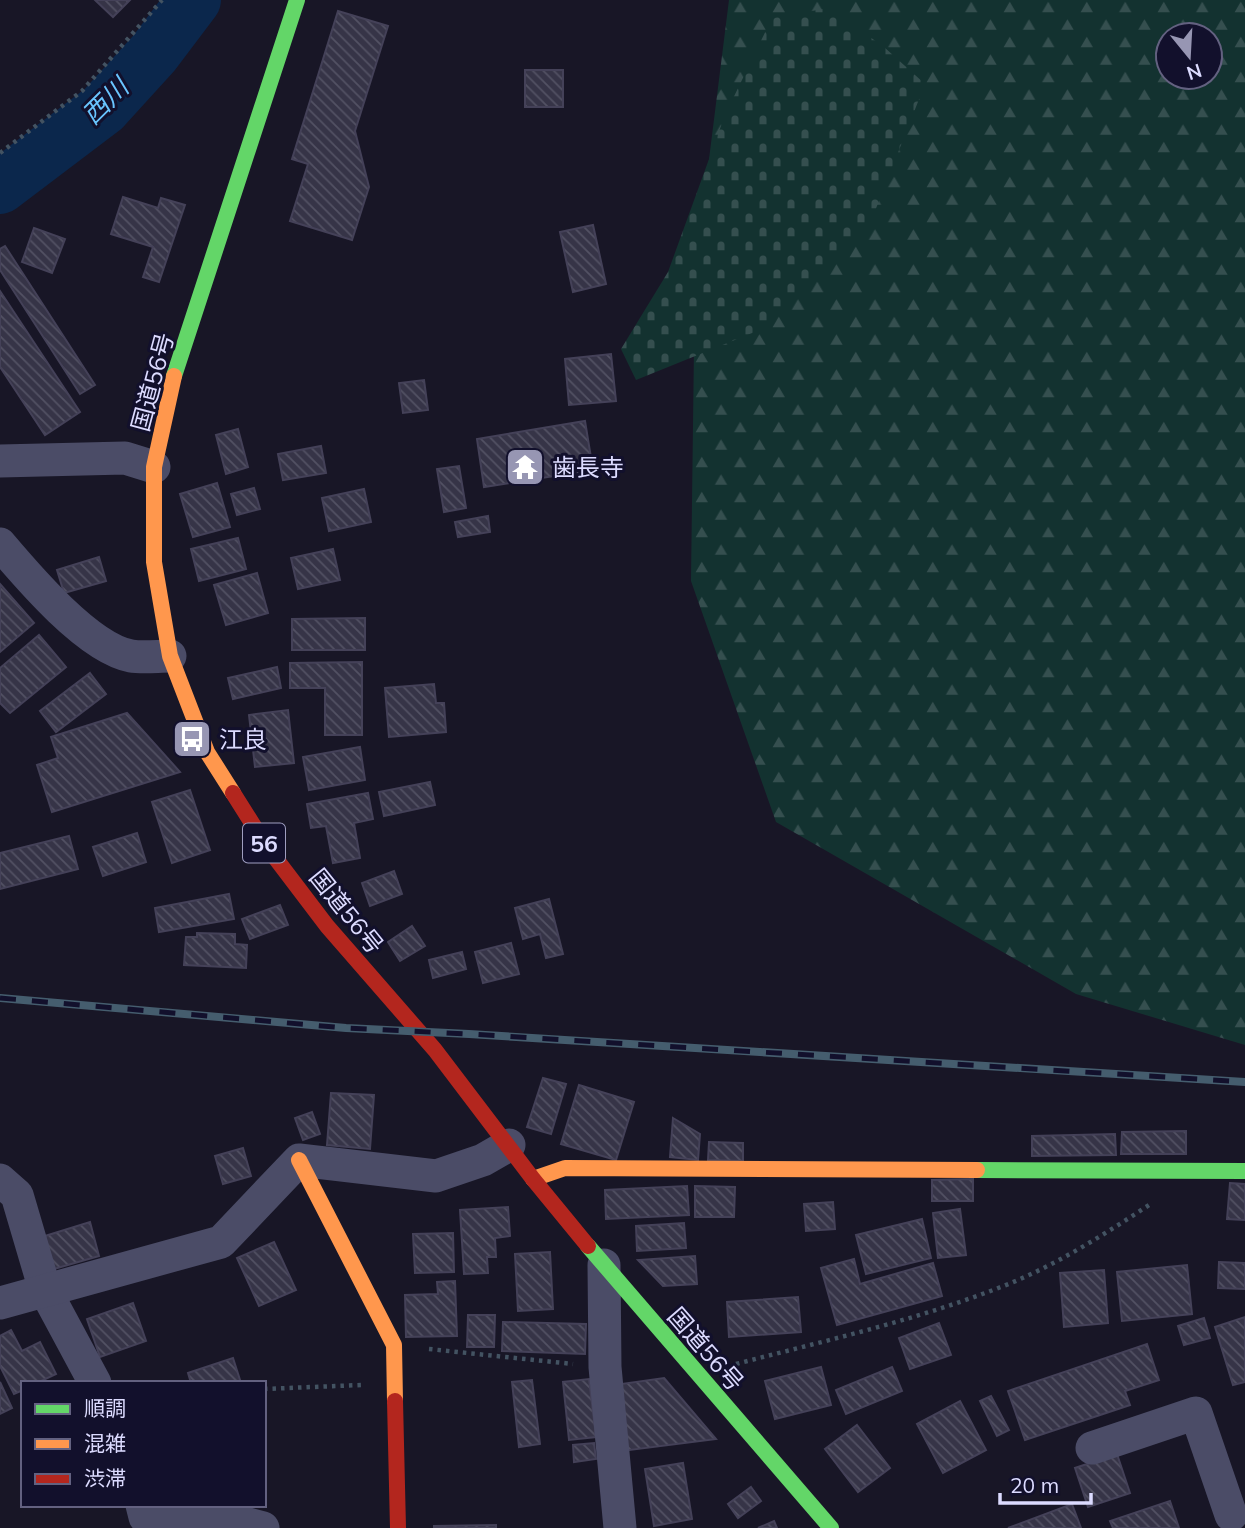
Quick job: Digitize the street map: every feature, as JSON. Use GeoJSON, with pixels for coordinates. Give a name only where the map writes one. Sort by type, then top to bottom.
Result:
{"type":"FeatureCollection","features":[{"type":"Feature","properties":{"kind":"main road","name":"国道56号"},"geometry":{"type":"LineString","coordinates":[[297,0],[177,364],[154,467],[153,562],[170,656],[207,752],[267,847],[327,926],[435,1050],[533,1179],[604,1265],[831,1528]]}},
{"type":"Feature","properties":{"kind":"main road"},"geometry":{"type":"LineString","coordinates":[[299,1160],[394,1345],[398,1528]]}},
{"type":"Feature","properties":{"kind":"main road"},"geometry":{"type":"LineString","coordinates":[[533,1179],[565,1168],[1245,1171]]}},
{"type":"Feature","properties":{"kind":"street"},"geometry":{"type":"LineString","coordinates":[[0,461],[125,458],[154,467]]}},
{"type":"Feature","properties":{"kind":"street"},"geometry":{"type":"LineString","coordinates":[[0,544],[42,594],[101,643],[131,656],[170,656]]}},
{"type":"Feature","properties":{"kind":"street"},"geometry":{"type":"LineString","coordinates":[[0,1303],[220,1242],[299,1160],[436,1177],[483,1160],[509,1145]]}},
{"type":"Feature","properties":{"kind":"street"},"geometry":{"type":"LineString","coordinates":[[0,1180],[17,1195],[45,1290],[94,1381]]}},
{"type":"Feature","properties":{"kind":"street"},"geometry":{"type":"LineString","coordinates":[[604,1265],[605,1367],[620,1528]]}},
{"type":"Feature","properties":{"kind":"street"},"geometry":{"type":"LineString","coordinates":[[1092,1448],[1196,1413],[1230,1517]]}},
{"type":"Feature","properties":{"kind":"street"},"geometry":{"type":"LineString","coordinates":[[142,1507],[145,1517],[209,1513],[263,1528]]}},
{"type":"Feature","properties":{"kind":"path"},"geometry":{"type":"LineString","coordinates":[[0,153],[82,91],[162,0]]}},
{"type":"Feature","properties":{"kind":"path"},"geometry":{"type":"LineString","coordinates":[[697,1374],[896,1323],[1012,1283],[1097,1239],[1150,1205]]}},
{"type":"Feature","properties":{"kind":"path"},"geometry":{"type":"LineString","coordinates":[[394,1345],[605,1367]]}},
{"type":"Feature","properties":{"kind":"path"},"geometry":{"type":"LineString","coordinates":[[266,1389],[395,1384]]}},
{"type":"Feature","properties":{"kind":"green space"},"geometry":{"type":"Polygon","coordinates":[[[729,0],[1245,0],[1245,1045],[1076,994],[776,822],[691,581],[695,271],[729,0]]]}},
{"type":"Feature","properties":{"kind":"green space"},"geometry":{"type":"Polygon","coordinates":[[[829,8],[884,47],[925,84],[873,216],[817,277],[757,331],[636,380],[621,349],[668,272],[725,115],[772,18],[829,8]]]}},
{"type":"Feature","properties":{"kind":"building"},"geometry":{"type":"Polygon","coordinates":[[[95,0],[130,0],[113,17],[95,0]]]}},
{"type":"Feature","properties":{"kind":"building"},"geometry":{"type":"Polygon","coordinates":[[[338,11],[388,26],[355,131],[369,187],[352,240],[290,221],[308,164],[292,159],[338,11]]]}},
{"type":"Feature","properties":{"kind":"building"},"geometry":{"type":"Polygon","coordinates":[[[525,70],[563,70],[563,107],[525,107],[525,70]]]}},
{"type":"Feature","properties":{"kind":"building"},"geometry":{"type":"Polygon","coordinates":[[[123,197],[158,208],[161,198],[185,205],[159,282],[143,277],[153,247],[111,234],[123,197]]]}},
{"type":"Feature","properties":{"kind":"building"},"geometry":{"type":"Polygon","coordinates":[[[593,225],[606,284],[573,292],[560,232],[593,225]]]}},
{"type":"Feature","properties":{"kind":"building"},"geometry":{"type":"Polygon","coordinates":[[[34,228],[65,239],[52,273],[22,262],[34,228]]]}},
{"type":"Feature","properties":{"kind":"building"},"geometry":{"type":"Polygon","coordinates":[[[5,246],[95,385],[80,394],[0,270],[0,249],[5,246]]]}},
{"type":"Feature","properties":{"kind":"building"},"geometry":{"type":"Polygon","coordinates":[[[0,291],[80,412],[45,435],[0,367],[0,291]]]}},
{"type":"Feature","properties":{"kind":"building"},"geometry":{"type":"Polygon","coordinates":[[[611,354],[616,401],[569,405],[565,359],[611,354]]]}},
{"type":"Feature","properties":{"kind":"building"},"geometry":{"type":"Polygon","coordinates":[[[424,380],[428,410],[403,413],[399,383],[424,380]]]}},
{"type":"Feature","properties":{"kind":"building"},"geometry":{"type":"Polygon","coordinates":[[[585,421],[593,470],[484,487],[477,439],[585,421]]]}},
{"type":"Feature","properties":{"kind":"building"},"geometry":{"type":"Polygon","coordinates":[[[238,429],[248,467],[226,474],[216,435],[238,429]]]}},
{"type":"Feature","properties":{"kind":"building"},"geometry":{"type":"Polygon","coordinates":[[[321,446],[326,473],[283,480],[278,454],[321,446]]]}},
{"type":"Feature","properties":{"kind":"building"},"geometry":{"type":"Polygon","coordinates":[[[459,466],[466,508],[444,512],[437,469],[459,466]]]}},
{"type":"Feature","properties":{"kind":"building"},"geometry":{"type":"Polygon","coordinates":[[[217,483],[230,527],[193,537],[180,494],[217,483]]]}},
{"type":"Feature","properties":{"kind":"building"},"geometry":{"type":"Polygon","coordinates":[[[254,488],[260,509],[237,515],[231,494],[254,488]]]}},
{"type":"Feature","properties":{"kind":"building"},"geometry":{"type":"Polygon","coordinates":[[[364,489],[371,522],[329,531],[322,498],[364,489]]]}},
{"type":"Feature","properties":{"kind":"building"},"geometry":{"type":"Polygon","coordinates":[[[488,516],[490,532],[458,537],[455,522],[488,516]]]}},
{"type":"Feature","properties":{"kind":"building"},"geometry":{"type":"Polygon","coordinates":[[[238,538],[246,569],[199,581],[191,549],[238,538]]]}},
{"type":"Feature","properties":{"kind":"building"},"geometry":{"type":"Polygon","coordinates":[[[333,549],[340,580],[298,589],[291,558],[333,549]]]}},
{"type":"Feature","properties":{"kind":"building"},"geometry":{"type":"Polygon","coordinates":[[[99,557],[106,581],[64,593],[57,570],[99,557]]]}},
{"type":"Feature","properties":{"kind":"building"},"geometry":{"type":"Polygon","coordinates":[[[257,573],[268,613],[226,625],[214,585],[257,573]]]}},
{"type":"Feature","properties":{"kind":"building"},"geometry":{"type":"Polygon","coordinates":[[[0,584],[34,623],[0,652],[0,584]]]}},
{"type":"Feature","properties":{"kind":"building"},"geometry":{"type":"Polygon","coordinates":[[[365,618],[365,650],[292,650],[292,619],[365,618]]]}},
{"type":"Feature","properties":{"kind":"building"},"geometry":{"type":"Polygon","coordinates":[[[39,635],[66,667],[10,713],[0,703],[0,668],[39,635]]]}},
{"type":"Feature","properties":{"kind":"building"},"geometry":{"type":"Polygon","coordinates":[[[362,662],[362,735],[325,735],[325,688],[290,688],[290,663],[362,662]]]}},
{"type":"Feature","properties":{"kind":"building"},"geometry":{"type":"Polygon","coordinates":[[[277,667],[281,688],[233,699],[228,678],[277,667]]]}},
{"type":"Feature","properties":{"kind":"building"},"geometry":{"type":"Polygon","coordinates":[[[90,673],[106,694],[56,732],[40,711],[90,673]]]}},
{"type":"Feature","properties":{"kind":"building"},"geometry":{"type":"Polygon","coordinates":[[[434,684],[436,703],[444,703],[446,732],[389,737],[385,688],[434,684]]]}},
{"type":"Feature","properties":{"kind":"building"},"geometry":{"type":"Polygon","coordinates":[[[288,710],[294,763],[255,767],[249,715],[288,710]]]}},
{"type":"Feature","properties":{"kind":"building"},"geometry":{"type":"Polygon","coordinates":[[[127,713],[180,772],[52,812],[37,765],[58,758],[51,737],[127,713]]]}},
{"type":"Feature","properties":{"kind":"building"},"geometry":{"type":"Polygon","coordinates":[[[360,747],[365,780],[309,790],[303,757],[360,747]]]}},
{"type":"Feature","properties":{"kind":"building"},"geometry":{"type":"Polygon","coordinates":[[[430,782],[435,805],[384,816],[379,792],[430,782]]]}},
{"type":"Feature","properties":{"kind":"building"},"geometry":{"type":"Polygon","coordinates":[[[190,790],[210,850],[172,863],[152,802],[190,790]]]}},
{"type":"Feature","properties":{"kind":"building"},"geometry":{"type":"Polygon","coordinates":[[[368,793],[373,819],[354,823],[360,858],[333,863],[326,826],[311,828],[307,804],[368,793]]]}},
{"type":"Feature","properties":{"kind":"building"},"geometry":{"type":"Polygon","coordinates":[[[137,833],[146,862],[103,876],[93,847],[137,833]]]}},
{"type":"Feature","properties":{"kind":"building"},"geometry":{"type":"Polygon","coordinates":[[[69,836],[78,869],[0,889],[0,853],[69,836]]]}},
{"type":"Feature","properties":{"kind":"building"},"geometry":{"type":"Polygon","coordinates":[[[394,871],[402,894],[370,906],[362,883],[394,871]]]}},
{"type":"Feature","properties":{"kind":"building"},"geometry":{"type":"Polygon","coordinates":[[[229,894],[234,919],[159,932],[155,908],[229,894]]]}},
{"type":"Feature","properties":{"kind":"building"},"geometry":{"type":"Polygon","coordinates":[[[549,899],[563,954],[546,958],[540,934],[523,939],[515,908],[549,899]]]}},
{"type":"Feature","properties":{"kind":"building"},"geometry":{"type":"Polygon","coordinates":[[[280,905],[288,925],[250,939],[242,919],[280,905]]]}},
{"type":"Feature","properties":{"kind":"building"},"geometry":{"type":"Polygon","coordinates":[[[412,926],[425,946],[400,961],[388,942],[412,926]]]}},
{"type":"Feature","properties":{"kind":"building"},"geometry":{"type":"Polygon","coordinates":[[[197,933],[235,934],[235,944],[247,945],[246,968],[184,965],[186,937],[197,937],[197,933]]]}},
{"type":"Feature","properties":{"kind":"building"},"geometry":{"type":"Polygon","coordinates":[[[511,943],[519,974],[483,983],[475,952],[511,943]]]}},
{"type":"Feature","properties":{"kind":"building"},"geometry":{"type":"Polygon","coordinates":[[[462,952],[466,969],[433,978],[429,960],[462,952]]]}},
{"type":"Feature","properties":{"kind":"building"},"geometry":{"type":"Polygon","coordinates":[[[543,1078],[566,1084],[551,1134],[527,1127],[543,1078]]]}},
{"type":"Feature","properties":{"kind":"building"},"geometry":{"type":"Polygon","coordinates":[[[579,1085],[634,1102],[616,1160],[561,1144],[579,1085]]]}},
{"type":"Feature","properties":{"kind":"building"},"geometry":{"type":"Polygon","coordinates":[[[331,1093],[374,1095],[370,1149],[327,1145],[331,1093]]]}},
{"type":"Feature","properties":{"kind":"building"},"geometry":{"type":"Polygon","coordinates":[[[312,1112],[320,1134],[303,1140],[295,1118],[312,1112]]]}},
{"type":"Feature","properties":{"kind":"building"},"geometry":{"type":"Polygon","coordinates":[[[673,1118],[700,1134],[698,1160],[670,1157],[673,1118]]]}},
{"type":"Feature","properties":{"kind":"building"},"geometry":{"type":"Polygon","coordinates":[[[1186,1131],[1186,1154],[1121,1154],[1122,1132],[1186,1131]]]}},
{"type":"Feature","properties":{"kind":"building"},"geometry":{"type":"Polygon","coordinates":[[[1115,1134],[1116,1155],[1032,1156],[1032,1136],[1115,1134]]]}},
{"type":"Feature","properties":{"kind":"building"},"geometry":{"type":"Polygon","coordinates":[[[709,1142],[743,1143],[743,1161],[708,1160],[709,1142]]]}},
{"type":"Feature","properties":{"kind":"building"},"geometry":{"type":"Polygon","coordinates":[[[243,1148],[251,1176],[223,1184],[215,1156],[243,1148]]]}},
{"type":"Feature","properties":{"kind":"building"},"geometry":{"type":"Polygon","coordinates":[[[973,1179],[973,1201],[932,1201],[932,1180],[973,1179]]]}},
{"type":"Feature","properties":{"kind":"building"},"geometry":{"type":"Polygon","coordinates":[[[1230,1183],[1245,1184],[1245,1220],[1227,1219],[1230,1183]]]}},
{"type":"Feature","properties":{"kind":"building"},"geometry":{"type":"Polygon","coordinates":[[[687,1186],[689,1215],[606,1219],[605,1190],[687,1186]]]}},
{"type":"Feature","properties":{"kind":"building"},"geometry":{"type":"Polygon","coordinates":[[[695,1186],[735,1187],[734,1217],[695,1217],[695,1186]]]}},
{"type":"Feature","properties":{"kind":"building"},"geometry":{"type":"Polygon","coordinates":[[[833,1202],[835,1229],[806,1231],[804,1204],[833,1202]]]}},
{"type":"Feature","properties":{"kind":"building"},"geometry":{"type":"Polygon","coordinates":[[[508,1207],[510,1236],[495,1238],[496,1257],[487,1257],[488,1273],[464,1274],[460,1210],[508,1207]]]}},
{"type":"Feature","properties":{"kind":"building"},"geometry":{"type":"Polygon","coordinates":[[[960,1209],[966,1255],[938,1258],[933,1213],[960,1209]]]}},
{"type":"Feature","properties":{"kind":"building"},"geometry":{"type":"Polygon","coordinates":[[[922,1219],[931,1258],[866,1274],[856,1235],[922,1219]]]}},
{"type":"Feature","properties":{"kind":"building"},"geometry":{"type":"Polygon","coordinates":[[[90,1222],[99,1256],[54,1269],[45,1236],[90,1222]]]}},
{"type":"Feature","properties":{"kind":"building"},"geometry":{"type":"Polygon","coordinates":[[[684,1223],[686,1248],[637,1251],[636,1226],[684,1223]]]}},
{"type":"Feature","properties":{"kind":"building"},"geometry":{"type":"Polygon","coordinates":[[[453,1233],[454,1272],[415,1273],[413,1234],[453,1233]]]}},
{"type":"Feature","properties":{"kind":"building"},"geometry":{"type":"Polygon","coordinates":[[[274,1242],[296,1290],[259,1306],[237,1258],[274,1242]]]}},
{"type":"Feature","properties":{"kind":"building"},"geometry":{"type":"Polygon","coordinates":[[[550,1252],[553,1309],[518,1311],[515,1254],[550,1252]]]}},
{"type":"Feature","properties":{"kind":"building"},"geometry":{"type":"Polygon","coordinates":[[[695,1256],[697,1284],[663,1286],[638,1260],[695,1256]]]}},
{"type":"Feature","properties":{"kind":"building"},"geometry":{"type":"Polygon","coordinates":[[[854,1259],[860,1284],[933,1263],[942,1296],[837,1325],[821,1268],[854,1259]]]}},
{"type":"Feature","properties":{"kind":"building"},"geometry":{"type":"Polygon","coordinates":[[[1219,1262],[1245,1263],[1245,1289],[1218,1288],[1219,1262]]]}},
{"type":"Feature","properties":{"kind":"building"},"geometry":{"type":"Polygon","coordinates":[[[1187,1265],[1192,1314],[1122,1321],[1117,1272],[1187,1265]]]}},
{"type":"Feature","properties":{"kind":"building"},"geometry":{"type":"Polygon","coordinates":[[[1104,1270],[1108,1323],[1064,1327],[1060,1273],[1104,1270]]]}},
{"type":"Feature","properties":{"kind":"building"},"geometry":{"type":"Polygon","coordinates":[[[455,1281],[457,1336],[406,1337],[405,1295],[438,1294],[437,1282],[455,1281]]]}},
{"type":"Feature","properties":{"kind":"building"},"geometry":{"type":"Polygon","coordinates":[[[798,1297],[801,1332],[729,1337],[727,1302],[798,1297]]]}},
{"type":"Feature","properties":{"kind":"building"},"geometry":{"type":"Polygon","coordinates":[[[133,1303],[146,1341],[100,1357],[87,1319],[133,1303]]]}},
{"type":"Feature","properties":{"kind":"building"},"geometry":{"type":"Polygon","coordinates":[[[468,1315],[495,1315],[494,1347],[467,1347],[468,1315]]]}},
{"type":"Feature","properties":{"kind":"building"},"geometry":{"type":"Polygon","coordinates":[[[1245,1317],[1245,1382],[1233,1385],[1215,1327],[1245,1317]]]}},
{"type":"Feature","properties":{"kind":"building"},"geometry":{"type":"Polygon","coordinates":[[[1204,1318],[1210,1338],[1184,1345],[1178,1326],[1204,1318]]]}},
{"type":"Feature","properties":{"kind":"building"},"geometry":{"type":"Polygon","coordinates":[[[503,1322],[586,1324],[585,1354],[502,1351],[503,1322]]]}},
{"type":"Feature","properties":{"kind":"building"},"geometry":{"type":"Polygon","coordinates":[[[939,1323],[951,1355],[910,1369],[899,1338],[939,1323]]]}},
{"type":"Feature","properties":{"kind":"building"},"geometry":{"type":"Polygon","coordinates":[[[11,1330],[22,1351],[40,1342],[56,1374],[41,1381],[21,1381],[21,1391],[14,1394],[0,1366],[0,1336],[11,1330]]]}},
{"type":"Feature","properties":{"kind":"building"},"geometry":{"type":"Polygon","coordinates":[[[1147,1344],[1159,1380],[1125,1391],[1130,1405],[1025,1440],[1008,1391],[1147,1344]]]}},
{"type":"Feature","properties":{"kind":"building"},"geometry":{"type":"Polygon","coordinates":[[[233,1358],[240,1381],[190,1381],[188,1373],[233,1358]]]}},
{"type":"Feature","properties":{"kind":"building"},"geometry":{"type":"Polygon","coordinates":[[[821,1367],[831,1405],[775,1419],[765,1381],[821,1367]]]}},
{"type":"Feature","properties":{"kind":"building"},"geometry":{"type":"Polygon","coordinates":[[[892,1367],[902,1391],[846,1414],[836,1390],[892,1367]]]}},
{"type":"Feature","properties":{"kind":"building"},"geometry":{"type":"Polygon","coordinates":[[[664,1378],[716,1439],[622,1451],[614,1385],[664,1378]]]}},
{"type":"Feature","properties":{"kind":"building"},"geometry":{"type":"Polygon","coordinates":[[[589,1379],[596,1437],[569,1440],[563,1382],[589,1379]]]}},
{"type":"Feature","properties":{"kind":"building"},"geometry":{"type":"Polygon","coordinates":[[[532,1380],[540,1444],[519,1447],[512,1382],[532,1380]]]}},
{"type":"Feature","properties":{"kind":"building"},"geometry":{"type":"Polygon","coordinates":[[[0,1382],[12,1408],[0,1414],[0,1382]]]}},
{"type":"Feature","properties":{"kind":"building"},"geometry":{"type":"Polygon","coordinates":[[[991,1396],[1009,1430],[997,1436],[980,1401],[991,1396]]]}},
{"type":"Feature","properties":{"kind":"building"},"geometry":{"type":"Polygon","coordinates":[[[960,1401],[986,1450],[943,1473],[917,1424],[960,1401]]]}},
{"type":"Feature","properties":{"kind":"building"},"geometry":{"type":"Polygon","coordinates":[[[857,1425],[890,1468],[858,1492],[825,1449],[857,1425]]]}},
{"type":"Feature","properties":{"kind":"building"},"geometry":{"type":"Polygon","coordinates":[[[594,1443],[596,1459],[574,1462],[573,1445],[594,1443]]]}},
{"type":"Feature","properties":{"kind":"building"},"geometry":{"type":"Polygon","coordinates":[[[1117,1454],[1130,1493],[1088,1507],[1075,1468],[1117,1454]]]}},
{"type":"Feature","properties":{"kind":"building"},"geometry":{"type":"Polygon","coordinates":[[[683,1463],[692,1519],[654,1526],[645,1469],[683,1463]]]}},
{"type":"Feature","properties":{"kind":"building"},"geometry":{"type":"Polygon","coordinates":[[[751,1487],[761,1501],[738,1518],[728,1504],[751,1487]]]}},
{"type":"Feature","properties":{"kind":"building"},"geometry":{"type":"Polygon","coordinates":[[[1170,1501],[1179,1528],[1113,1528],[1110,1521],[1170,1501]]]}},
{"type":"Feature","properties":{"kind":"building"},"geometry":{"type":"Polygon","coordinates":[[[1072,1504],[1081,1528],[1008,1528],[1072,1504]]]}},
{"type":"Feature","properties":{"kind":"building"},"geometry":{"type":"Polygon","coordinates":[[[774,1521],[777,1528],[758,1528],[774,1521]]]}},
{"type":"Feature","properties":{"kind":"building"},"geometry":{"type":"Polygon","coordinates":[[[496,1525],[496,1528],[434,1528],[434,1526],[496,1525]]]}},
{"type":"Feature","properties":{"kind":"waterway","name":"西川"},"geometry":{"type":"LineString","coordinates":[[0,187],[103,109],[154,53],[194,0]]}},
{"type":"Feature","properties":{"kind":"railway"},"geometry":{"type":"LineString","coordinates":[[0,998],[346,1028],[1245,1082]]}},
{"type":"Feature","properties":{"kind":"traffic: fast"},"geometry":{"type":"LineString","coordinates":[[174,376],[297,0]]}},
{"type":"Feature","properties":{"kind":"traffic: fast"},"geometry":{"type":"LineString","coordinates":[[977,1170],[1245,1171]]}},
{"type":"Feature","properties":{"kind":"traffic: fast"},"geometry":{"type":"LineString","coordinates":[[588,1246],[831,1528]]}},
{"type":"Feature","properties":{"kind":"traffic: slow"},"geometry":{"type":"LineString","coordinates":[[174,376],[154,467],[154,562],[170,656],[207,752],[233,793]]}},
{"type":"Feature","properties":{"kind":"traffic: slow"},"geometry":{"type":"LineString","coordinates":[[299,1160],[394,1345],[395,1401]]}},
{"type":"Feature","properties":{"kind":"traffic: slow"},"geometry":{"type":"LineString","coordinates":[[533,1179],[565,1168],[977,1170]]}},
{"type":"Feature","properties":{"kind":"traffic: jam"},"geometry":{"type":"LineString","coordinates":[[233,793],[267,847],[327,926],[435,1050],[533,1179],[588,1246]]}},
{"type":"Feature","properties":{"kind":"traffic: jam"},"geometry":{"type":"LineString","coordinates":[[395,1401],[398,1528]]}},
{"type":"Feature","properties":{"kind":"place","name":"歯長寺"},"geometry":{"type":"Point","coordinates":[525,467]}},
{"type":"Feature","properties":{"kind":"place","name":"江良"},"geometry":{"type":"Point","coordinates":[192,739]}}]}
